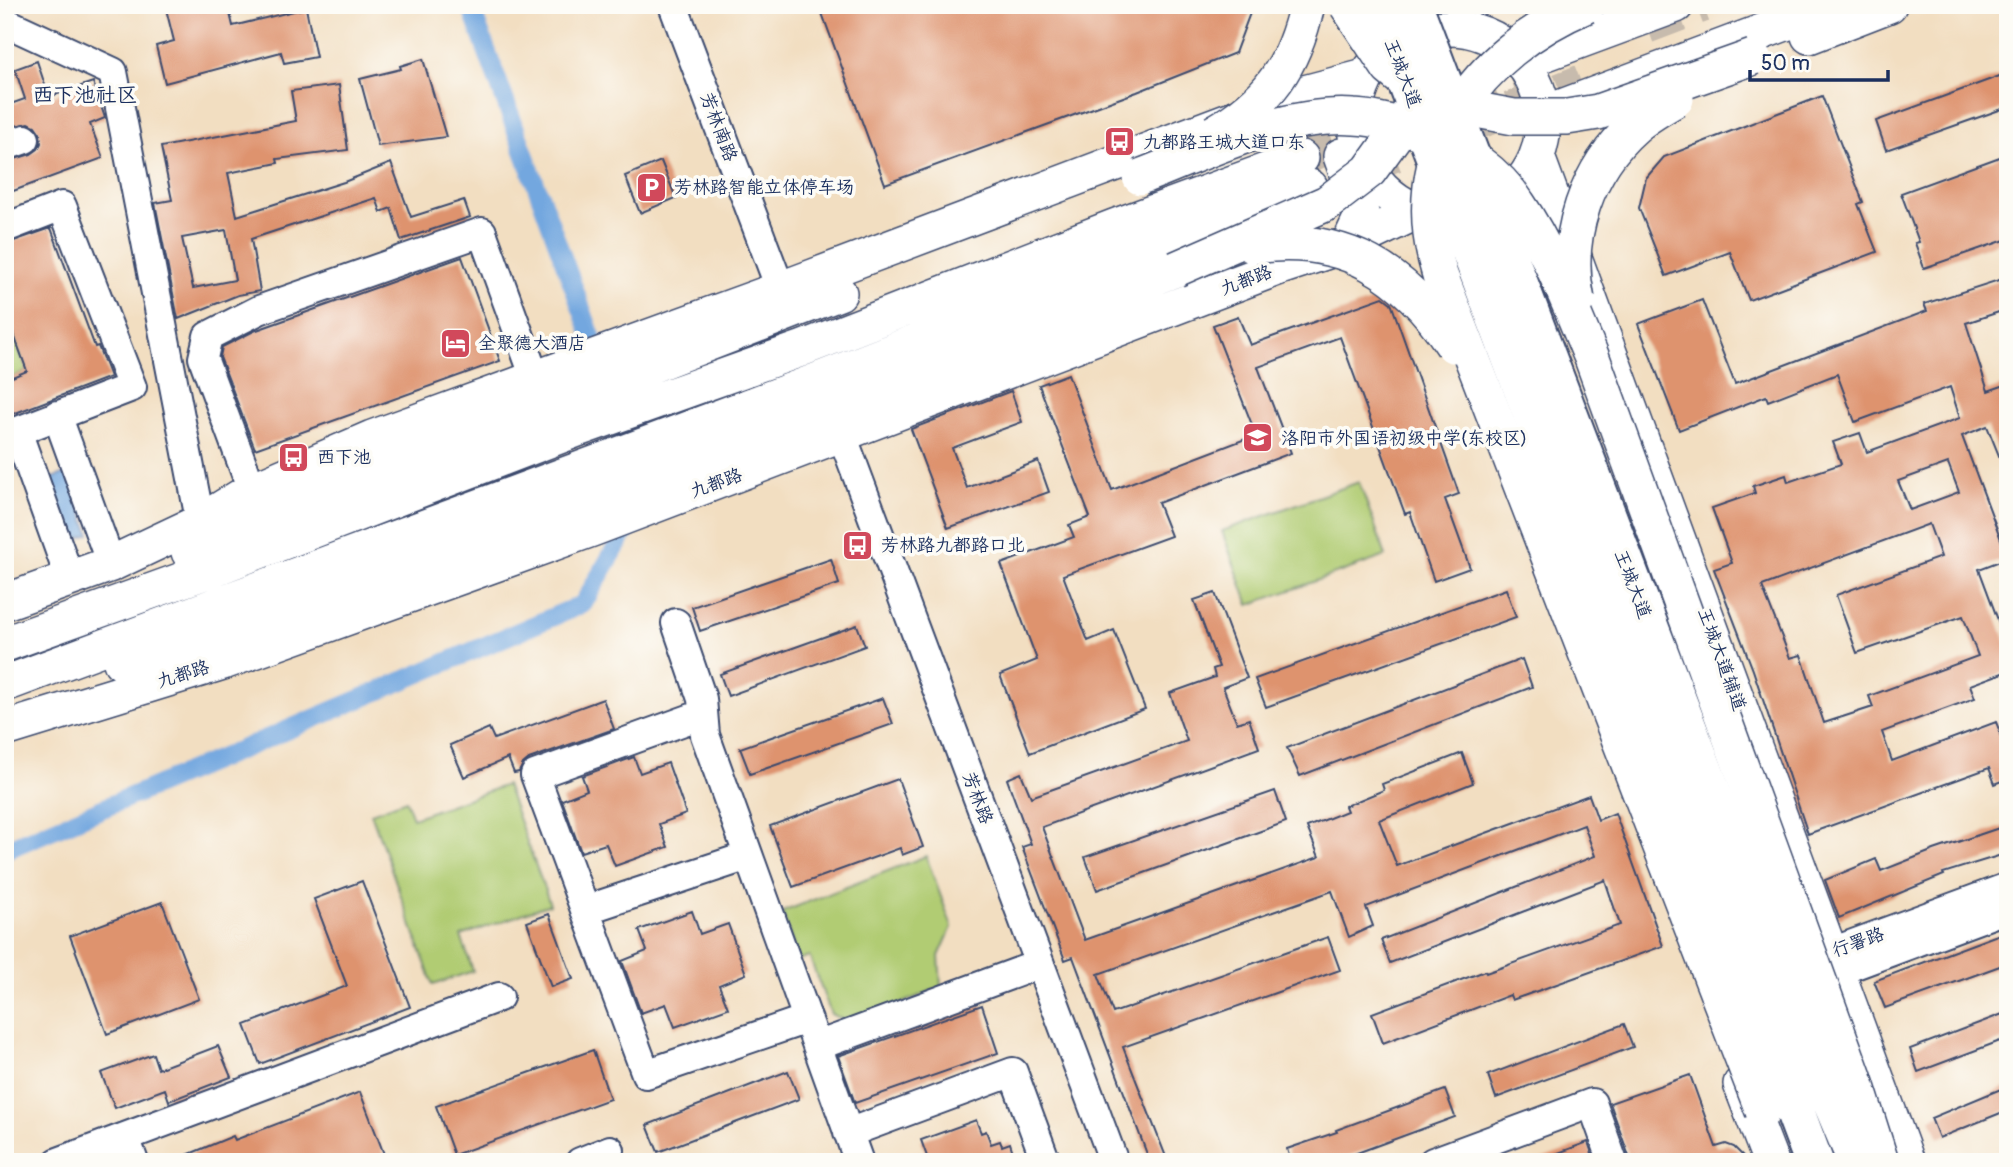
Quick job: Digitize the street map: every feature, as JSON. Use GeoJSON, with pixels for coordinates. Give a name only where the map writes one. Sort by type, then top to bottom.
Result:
{"type":"FeatureCollection","features":[{"type":"Feature","properties":{"kind":"highway","name":"王城大道"},"geometry":{"type":"LineString","coordinates":[[1378,5],[1814,1162]]}},
{"type":"Feature","properties":{"kind":"highway","name":"王城大道"},"geometry":{"type":"LineString","coordinates":[[1443,13],[1735,853],[1786,992],[1857,1162]]}},
{"type":"Feature","properties":{"kind":"main road"},"geometry":{"type":"LineString","coordinates":[[1140,177],[1166,159],[1237,120],[1254,107],[1278,80],[1285,67],[1301,31],[1307,5]]}},
{"type":"Feature","properties":{"kind":"main road"},"geometry":{"type":"LineString","coordinates":[[1338,5],[1374,66]]}},
{"type":"Feature","properties":{"kind":"main road"},"geometry":{"type":"LineString","coordinates":[[1347,5],[1389,68],[1418,92],[1455,106],[1514,117],[1554,118],[1598,112],[1889,5]]}},
{"type":"Feature","properties":{"kind":"main road","name":"王城大道"},"geometry":{"type":"LineString","coordinates":[[1364,5],[1374,66]]}},
{"type":"Feature","properties":{"kind":"main road"},"geometry":{"type":"LineString","coordinates":[[1587,5],[1566,14],[1532,35],[1470,89],[1456,112],[1444,136],[1438,159],[1430,214],[1436,262],[1763,1111],[1787,1162]]}},
{"type":"Feature","properties":{"kind":"main road"},"geometry":{"type":"LineString","coordinates":[[1522,62],[1676,5]]}},
{"type":"Feature","properties":{"kind":"main road"},"geometry":{"type":"LineString","coordinates":[[1543,114],[1833,5]]}},
{"type":"Feature","properties":{"kind":"main road"},"geometry":{"type":"LineString","coordinates":[[10,641],[203,533],[253,490],[372,438],[789,286],[1374,66],[1406,37],[1423,31],[1443,13]]}},
{"type":"Feature","properties":{"kind":"main road"},"geometry":{"type":"LineString","coordinates":[[5,692],[241,631],[1177,269],[1327,204],[1369,171],[1398,131],[1420,88],[1443,13]]}},
{"type":"Feature","properties":{"kind":"main road","name":"九都路"},"geometry":{"type":"LineString","coordinates":[[5,729],[226,661],[592,529],[1277,268],[1431,213],[1459,216],[1492,206],[1506,197],[1529,172],[1537,157],[1543,114],[1537,88],[1522,62],[1506,47],[1443,13]]}},
{"type":"Feature","properties":{"kind":"main road"},"geometry":{"type":"LineString","coordinates":[[1612,29],[1607,41],[1609,59],[1620,76],[1629,81]]}},
{"type":"Feature","properties":{"kind":"main road"},"geometry":{"type":"LineString","coordinates":[[1592,358],[1576,295],[1573,270],[1577,224],[1590,183],[1606,157],[1643,119],[1686,92],[1753,57]]}},
{"type":"Feature","properties":{"kind":"main road"},"geometry":{"type":"LineString","coordinates":[[1374,66],[1356,106],[1354,123],[1362,159],[1381,188],[1395,199],[1431,213],[1500,368],[1721,999],[1771,1162]]}},
{"type":"Feature","properties":{"kind":"main road"},"geometry":{"type":"LineString","coordinates":[[1293,96],[1330,125],[1362,216],[1349,243]]}},
{"type":"Feature","properties":{"kind":"main road"},"geometry":{"type":"LineString","coordinates":[[5,603],[318,494],[1275,126],[1340,116],[1388,122],[1439,139],[1460,150],[1482,167],[1518,203],[1549,259],[1592,358],[1854,1077],[1881,1162]]}},
{"type":"Feature","properties":{"kind":"main road","name":"王城大道辅道"},"geometry":{"type":"LineString","coordinates":[[1537,157],[1721,656],[1823,966],[1907,1162]]}},
{"type":"Feature","properties":{"kind":"main road"},"geometry":{"type":"LineString","coordinates":[[5,684],[669,436],[1305,173],[1114,227],[801,349],[580,428],[210,569],[10,641]]}},
{"type":"Feature","properties":{"kind":"main road","name":"王城大道"},"geometry":{"type":"LineString","coordinates":[[1506,197],[1751,847],[1823,966]]}},
{"type":"Feature","properties":{"kind":"main road"},"geometry":{"type":"LineString","coordinates":[[1431,213],[1514,480],[1721,999],[1797,1162]]}},
{"type":"Feature","properties":{"kind":"main road"},"geometry":{"type":"LineString","coordinates":[[1177,269],[1254,246],[1286,243],[1316,246],[1367,262],[1397,279],[1427,309],[1469,369],[1492,411]]}},
{"type":"Feature","properties":{"kind":"main road"},"geometry":{"type":"LineString","coordinates":[[1500,368],[1514,480]]}},
{"type":"Feature","properties":{"kind":"main road"},"geometry":{"type":"LineString","coordinates":[[1721,656],[1730,791]]}},
{"type":"Feature","properties":{"kind":"main road"},"geometry":{"type":"LineString","coordinates":[[5,699],[226,661]]}},
{"type":"Feature","properties":{"kind":"main road"},"geometry":{"type":"LineString","coordinates":[[1823,966],[1851,1100],[1875,1162]]}},
{"type":"Feature","properties":{"kind":"street","name":"芳林南路"},"geometry":{"type":"LineString","coordinates":[[673,5],[789,286]]}},
{"type":"Feature","properties":{"kind":"street","name":"芳林南路"},"geometry":{"type":"LineString","coordinates":[[692,5],[789,286]]}},
{"type":"Feature","properties":{"kind":"street"},"geometry":{"type":"LineString","coordinates":[[5,22],[113,72],[203,533]]}},
{"type":"Feature","properties":{"kind":"street"},"geometry":{"type":"LineString","coordinates":[[5,228],[62,206],[132,387],[11,433],[71,579]]}},
{"type":"Feature","properties":{"kind":"street"},"geometry":{"type":"LineString","coordinates":[[253,490],[203,358],[208,336],[259,310],[482,232],[546,374]]}},
{"type":"Feature","properties":{"kind":"street"},"geometry":{"type":"LineString","coordinates":[[57,415],[111,564]]}},
{"type":"Feature","properties":{"kind":"street","name":"芳林路"},"geometry":{"type":"LineString","coordinates":[[836,438],[1035,966],[1114,1162]]}},
{"type":"Feature","properties":{"kind":"street"},"geometry":{"type":"LineString","coordinates":[[676,623],[702,699],[705,735],[859,1162]]}},
{"type":"Feature","properties":{"kind":"street"},"geometry":{"type":"LineString","coordinates":[[703,714],[535,775],[646,1074],[807,1019]]}},
{"type":"Feature","properties":{"kind":"street"},"geometry":{"type":"LineString","coordinates":[[585,910],[748,856]]}},
{"type":"Feature","properties":{"kind":"street","name":"行署路"},"geometry":{"type":"LineString","coordinates":[[1823,966],[2008,887]]}},
{"type":"Feature","properties":{"kind":"street","name":"行署路"},"geometry":{"type":"LineString","coordinates":[[1721,999],[2008,908]]}},
{"type":"Feature","properties":{"kind":"street"},"geometry":{"type":"LineString","coordinates":[[817,1046],[1035,966]]}},
{"type":"Feature","properties":{"kind":"street","name":"芳林路"},"geometry":{"type":"LineString","coordinates":[[1035,966],[1101,1162]]}},
{"type":"Feature","properties":{"kind":"street"},"geometry":{"type":"LineString","coordinates":[[58,1162],[130,1149],[499,997]]}},
{"type":"Feature","properties":{"kind":"street"},"geometry":{"type":"LineString","coordinates":[[848,1133],[1013,1072],[1046,1162]]}},
{"type":"Feature","properties":{"kind":"street"},"geometry":{"type":"LineString","coordinates":[[1433,1162],[1592,1103],[1613,1162]]}},
{"type":"Feature","properties":{"kind":"street"},"geometry":{"type":"LineString","coordinates":[[580,1162],[610,1150]]}},
{"type":"Feature","properties":{"kind":"green space"},"geometry":{"type":"Polygon","coordinates":[[[5,310],[27,371],[5,380],[5,310]]]}},
{"type":"Feature","properties":{"kind":"green space"},"geometry":{"type":"Polygon","coordinates":[[[1359,482],[1386,556],[1249,605],[1222,531],[1359,482]]]}},
{"type":"Feature","properties":{"kind":"green space"},"geometry":{"type":"Polygon","coordinates":[[[506,785],[550,904],[461,936],[473,971],[433,985],[371,813],[406,800],[413,818],[506,785]]]}},
{"type":"Feature","properties":{"kind":"green space"},"geometry":{"type":"Polygon","coordinates":[[[926,856],[952,927],[939,956],[941,987],[851,1024],[831,1014],[809,956],[798,960],[782,912],[926,856]]]}},
{"type":"Feature","properties":{"kind":"water"},"geometry":{"type":"Polygon","coordinates":[[[68,472],[90,534],[69,542],[48,480],[68,472]]]}},
{"type":"Feature","properties":{"kind":"building"},"geometry":{"type":"Polygon","coordinates":[[[165,5],[228,5],[233,26],[306,8],[316,57],[284,63],[281,52],[165,83],[156,46],[174,41],[165,5]]]}},
{"type":"Feature","properties":{"kind":"building"},"geometry":{"type":"Polygon","coordinates":[[[819,5],[1253,5],[1235,53],[1137,92],[885,184],[819,5]]]}},
{"type":"Feature","properties":{"kind":"building"},"geometry":{"type":"Polygon","coordinates":[[[423,59],[446,137],[378,146],[360,79],[401,69],[400,66],[423,59]]]}},
{"type":"Feature","properties":{"kind":"building"},"geometry":{"type":"Polygon","coordinates":[[[37,61],[49,97],[93,82],[105,118],[90,124],[103,158],[5,194],[5,162],[31,154],[41,143],[40,133],[29,123],[5,128],[5,106],[25,99],[15,69],[37,61]]]}},
{"type":"Feature","properties":{"kind":"building"},"geometry":{"type":"Polygon","coordinates":[[[2008,73],[2008,107],[1886,150],[1876,121],[2008,73]]]}},
{"type":"Feature","properties":{"kind":"building"},"geometry":{"type":"Polygon","coordinates":[[[339,85],[348,150],[277,159],[278,163],[228,173],[237,216],[344,182],[391,163],[411,217],[464,200],[470,217],[401,240],[391,208],[381,212],[376,198],[251,239],[260,291],[238,295],[178,319],[155,203],[172,200],[161,147],[296,121],[291,91],[339,85]],[[226,230],[182,238],[193,288],[235,280],[226,230]]]}},
{"type":"Feature","properties":{"kind":"building"},"geometry":{"type":"Polygon","coordinates":[[[1822,96],[1863,202],[1858,204],[1877,252],[1749,300],[1730,252],[1666,276],[1639,208],[1646,178],[1664,157],[1822,96]]]}},
{"type":"Feature","properties":{"kind":"building"},"geometry":{"type":"Polygon","coordinates":[[[2008,154],[2008,239],[1924,268],[1915,243],[1919,242],[1901,193],[2008,154]]]}},
{"type":"Feature","properties":{"kind":"building","name":"芳林路智能立体停车场"},"geometry":{"type":"Polygon","coordinates":[[[661,161],[676,198],[640,213],[625,176],[661,161]]]}},
{"type":"Feature","properties":{"kind":"building"},"geometry":{"type":"Polygon","coordinates":[[[51,228],[95,347],[98,346],[110,377],[5,417],[5,380],[27,371],[5,310],[5,244],[51,228]]]}},
{"type":"Feature","properties":{"kind":"building"},"geometry":{"type":"Polygon","coordinates":[[[462,257],[500,361],[255,449],[220,357],[222,347],[254,331],[462,257]]]}},
{"type":"Feature","properties":{"kind":"building"},"geometry":{"type":"Polygon","coordinates":[[[2008,277],[2008,309],[1966,323],[1988,391],[2008,384],[2008,478],[1987,426],[1962,436],[2008,558],[1979,569],[2008,647],[2008,671],[1970,685],[1975,698],[1882,732],[1892,761],[1996,722],[2008,753],[2008,779],[1995,784],[1989,768],[1808,834],[1753,670],[1714,569],[1732,563],[1712,508],[1755,493],[1753,486],[1786,475],[1788,482],[1841,464],[1833,442],[1860,433],[1867,452],[1960,418],[1950,387],[1855,422],[1837,374],[1768,401],[1766,396],[1679,430],[1638,324],[1702,300],[1735,384],[1927,311],[1924,304],[2008,277]],[[1948,463],[1898,481],[1910,510],[1959,492],[1948,463]],[[1929,524],[1762,586],[1790,658],[1801,655],[1824,723],[1873,707],[1869,696],[1978,656],[1963,616],[1857,653],[1836,595],[1941,557],[1929,524]]]}},
{"type":"Feature","properties":{"kind":"building"},"geometry":{"type":"Polygon","coordinates":[[[1383,297],[1391,303],[1459,494],[1445,499],[1470,568],[1434,581],[1410,512],[1405,514],[1340,337],[1258,367],[1291,453],[1158,503],[1171,536],[1063,575],[1088,641],[1114,630],[1145,709],[1030,753],[1000,675],[1037,660],[1001,564],[1074,537],[1069,525],[1090,517],[1039,385],[1068,374],[1112,490],[1256,435],[1213,325],[1238,316],[1250,345],[1383,297]]]}},
{"type":"Feature","properties":{"kind":"building"},"geometry":{"type":"Polygon","coordinates":[[[1011,391],[1022,422],[952,448],[967,488],[1038,461],[1049,492],[948,528],[911,429],[1011,391]]]}},
{"type":"Feature","properties":{"kind":"building"},"geometry":{"type":"Polygon","coordinates":[[[831,559],[839,584],[700,631],[692,607],[831,559]]]}},
{"type":"Feature","properties":{"kind":"building"},"geometry":{"type":"Polygon","coordinates":[[[1506,589],[1516,617],[1266,707],[1255,679],[1506,589]]]}},
{"type":"Feature","properties":{"kind":"building"},"geometry":{"type":"Polygon","coordinates":[[[1215,593],[1247,678],[1223,687],[1237,723],[1249,719],[1259,748],[1042,827],[1085,940],[1319,857],[1307,827],[1347,811],[1345,806],[1384,790],[1382,784],[1462,753],[1473,783],[1379,820],[1397,866],[1589,795],[1598,820],[1615,813],[1663,946],[1512,1000],[1510,995],[1383,1043],[1372,1013],[1620,925],[1605,880],[1390,963],[1381,940],[1595,856],[1584,825],[1366,907],[1373,926],[1349,937],[1332,891],[1098,974],[1113,1013],[1328,937],[1340,970],[1123,1047],[1168,1162],[1150,1162],[1073,957],[1065,960],[1022,847],[1031,844],[1007,779],[1021,773],[1031,797],[1187,741],[1170,693],[1215,677],[1213,669],[1219,667],[1194,600],[1215,593]]]}},
{"type":"Feature","properties":{"kind":"building"},"geometry":{"type":"Polygon","coordinates":[[[857,625],[865,646],[728,696],[720,674],[857,625]]]}},
{"type":"Feature","properties":{"kind":"building"},"geometry":{"type":"Polygon","coordinates":[[[1522,659],[1532,687],[1300,776],[1287,748],[1522,659]]]}},
{"type":"Feature","properties":{"kind":"building"},"geometry":{"type":"Polygon","coordinates":[[[883,698],[893,724],[750,774],[740,748],[883,698]]]}},
{"type":"Feature","properties":{"kind":"building"},"geometry":{"type":"Polygon","coordinates":[[[603,699],[614,729],[529,759],[519,772],[514,773],[508,758],[464,777],[450,745],[489,728],[494,739],[603,699]]]}},
{"type":"Feature","properties":{"kind":"building"},"geometry":{"type":"Polygon","coordinates":[[[634,757],[640,773],[668,763],[686,814],[659,824],[668,847],[615,866],[606,844],[581,852],[562,800],[587,790],[582,776],[634,757]]]}},
{"type":"Feature","properties":{"kind":"building"},"geometry":{"type":"Polygon","coordinates":[[[898,779],[923,847],[902,855],[900,848],[793,887],[770,826],[898,779]]]}},
{"type":"Feature","properties":{"kind":"building"},"geometry":{"type":"Polygon","coordinates":[[[1275,791],[1286,822],[1097,890],[1085,857],[1275,791]]]}},
{"type":"Feature","properties":{"kind":"building"},"geometry":{"type":"Polygon","coordinates":[[[2008,825],[2008,853],[1943,873],[1944,875],[1839,918],[1825,880],[1876,859],[1881,871],[2008,825]]]}},
{"type":"Feature","properties":{"kind":"building"},"geometry":{"type":"Polygon","coordinates":[[[362,881],[410,1007],[260,1064],[245,1025],[347,986],[314,899],[362,881]]]}},
{"type":"Feature","properties":{"kind":"building"},"geometry":{"type":"Polygon","coordinates":[[[162,902],[199,999],[107,1034],[70,936],[162,902]]]}},
{"type":"Feature","properties":{"kind":"building"},"geometry":{"type":"Polygon","coordinates":[[[692,911],[700,934],[728,924],[746,974],[719,985],[728,1008],[675,1027],[666,1004],[641,1013],[622,961],[647,951],[639,930],[692,911]]]}},
{"type":"Feature","properties":{"kind":"building"},"geometry":{"type":"Polygon","coordinates":[[[549,914],[573,979],[551,987],[527,922],[549,914]]]}},
{"type":"Feature","properties":{"kind":"building"},"geometry":{"type":"Polygon","coordinates":[[[2008,931],[2008,963],[1885,1008],[1874,981],[2008,931]]]}},
{"type":"Feature","properties":{"kind":"building"},"geometry":{"type":"Polygon","coordinates":[[[982,1005],[998,1053],[855,1103],[838,1056],[982,1005]]]}},
{"type":"Feature","properties":{"kind":"building"},"geometry":{"type":"Polygon","coordinates":[[[2008,1012],[2008,1038],[1918,1072],[1910,1049],[2008,1012]]]}},
{"type":"Feature","properties":{"kind":"building"},"geometry":{"type":"Polygon","coordinates":[[[1624,1024],[1633,1047],[1496,1098],[1488,1075],[1624,1024]]]}},
{"type":"Feature","properties":{"kind":"building"},"geometry":{"type":"Polygon","coordinates":[[[218,1046],[231,1077],[169,1101],[165,1089],[115,1108],[101,1073],[153,1054],[158,1069],[218,1046]]]}},
{"type":"Feature","properties":{"kind":"building"},"geometry":{"type":"Polygon","coordinates":[[[593,1050],[610,1099],[454,1155],[436,1106],[593,1050]]]}},
{"type":"Feature","properties":{"kind":"building"},"geometry":{"type":"Polygon","coordinates":[[[788,1071],[799,1099],[658,1152],[647,1125],[788,1071]]]}},
{"type":"Feature","properties":{"kind":"building"},"geometry":{"type":"Polygon","coordinates":[[[1690,1075],[1716,1147],[1726,1144],[1734,1147],[1749,1162],[1631,1162],[1610,1103],[1690,1075]]]}},
{"type":"Feature","properties":{"kind":"building"},"geometry":{"type":"Polygon","coordinates":[[[2008,1086],[2008,1110],[1939,1138],[1931,1118],[2008,1086]]]}},
{"type":"Feature","properties":{"kind":"building"},"geometry":{"type":"Polygon","coordinates":[[[1445,1090],[1455,1117],[1346,1157],[1326,1162],[1291,1162],[1287,1149],[1445,1090]]]}},
{"type":"Feature","properties":{"kind":"building"},"geometry":{"type":"Polygon","coordinates":[[[360,1092],[387,1162],[170,1162],[233,1136],[235,1140],[360,1092]]]}},
{"type":"Feature","properties":{"kind":"building"},"geometry":{"type":"Polygon","coordinates":[[[976,1120],[981,1133],[986,1131],[991,1144],[1000,1141],[1002,1146],[1010,1143],[1016,1162],[929,1162],[921,1140],[976,1120]]]}},
{"type":"Feature","properties":{"kind":"building"},"geometry":{"type":"Polygon","coordinates":[[[1588,1142],[1595,1162],[1539,1162],[1539,1160],[1588,1142]]]}},
{"type":"Feature","properties":{"kind":"waterway"},"geometry":{"type":"LineString","coordinates":[[470,5],[601,362]]}},
{"type":"Feature","properties":{"kind":"waterway"},"geometry":{"type":"LineString","coordinates":[[5,850],[583,604],[632,520],[633,512]]}},
{"type":"Feature","properties":{"kind":"tunnel"},"geometry":{"type":"LineString","coordinates":[[1647,26],[1703,5]]}},
{"type":"Feature","properties":{"kind":"tunnel"},"geometry":{"type":"LineString","coordinates":[[1461,97],[1559,60]]}},
{"type":"Feature","properties":{"kind":"tunnel"},"geometry":{"type":"LineString","coordinates":[[1362,167],[1581,82]]}},
{"type":"Feature","properties":{"kind":"tunnel"},"geometry":{"type":"LineString","coordinates":[[1301,158],[1405,118]]}},
{"type":"Feature","properties":{"kind":"place","name":"九都路王城大道口东"},"geometry":{"type":"Point","coordinates":[1120,142]}},
{"type":"Feature","properties":{"kind":"place","name":"芳林路智能立体停车场"},"geometry":{"type":"Point","coordinates":[651,187]}},
{"type":"Feature","properties":{"kind":"place","name":"全聚德大酒店"},"geometry":{"type":"Point","coordinates":[455,343]}},
{"type":"Feature","properties":{"kind":"place","name":"洛阳市外国语初级中学(东校区)"},"geometry":{"type":"Point","coordinates":[1258,438]}},
{"type":"Feature","properties":{"kind":"place","name":"西下池"},"geometry":{"type":"Point","coordinates":[294,457]}},
{"type":"Feature","properties":{"kind":"place","name":"芳林路九都路口北"},"geometry":{"type":"Point","coordinates":[858,545]}},
{"type":"Feature","properties":{"kind":"district","name":"西下池社区"},"geometry":{"type":"Point","coordinates":[85,95]}}]}
